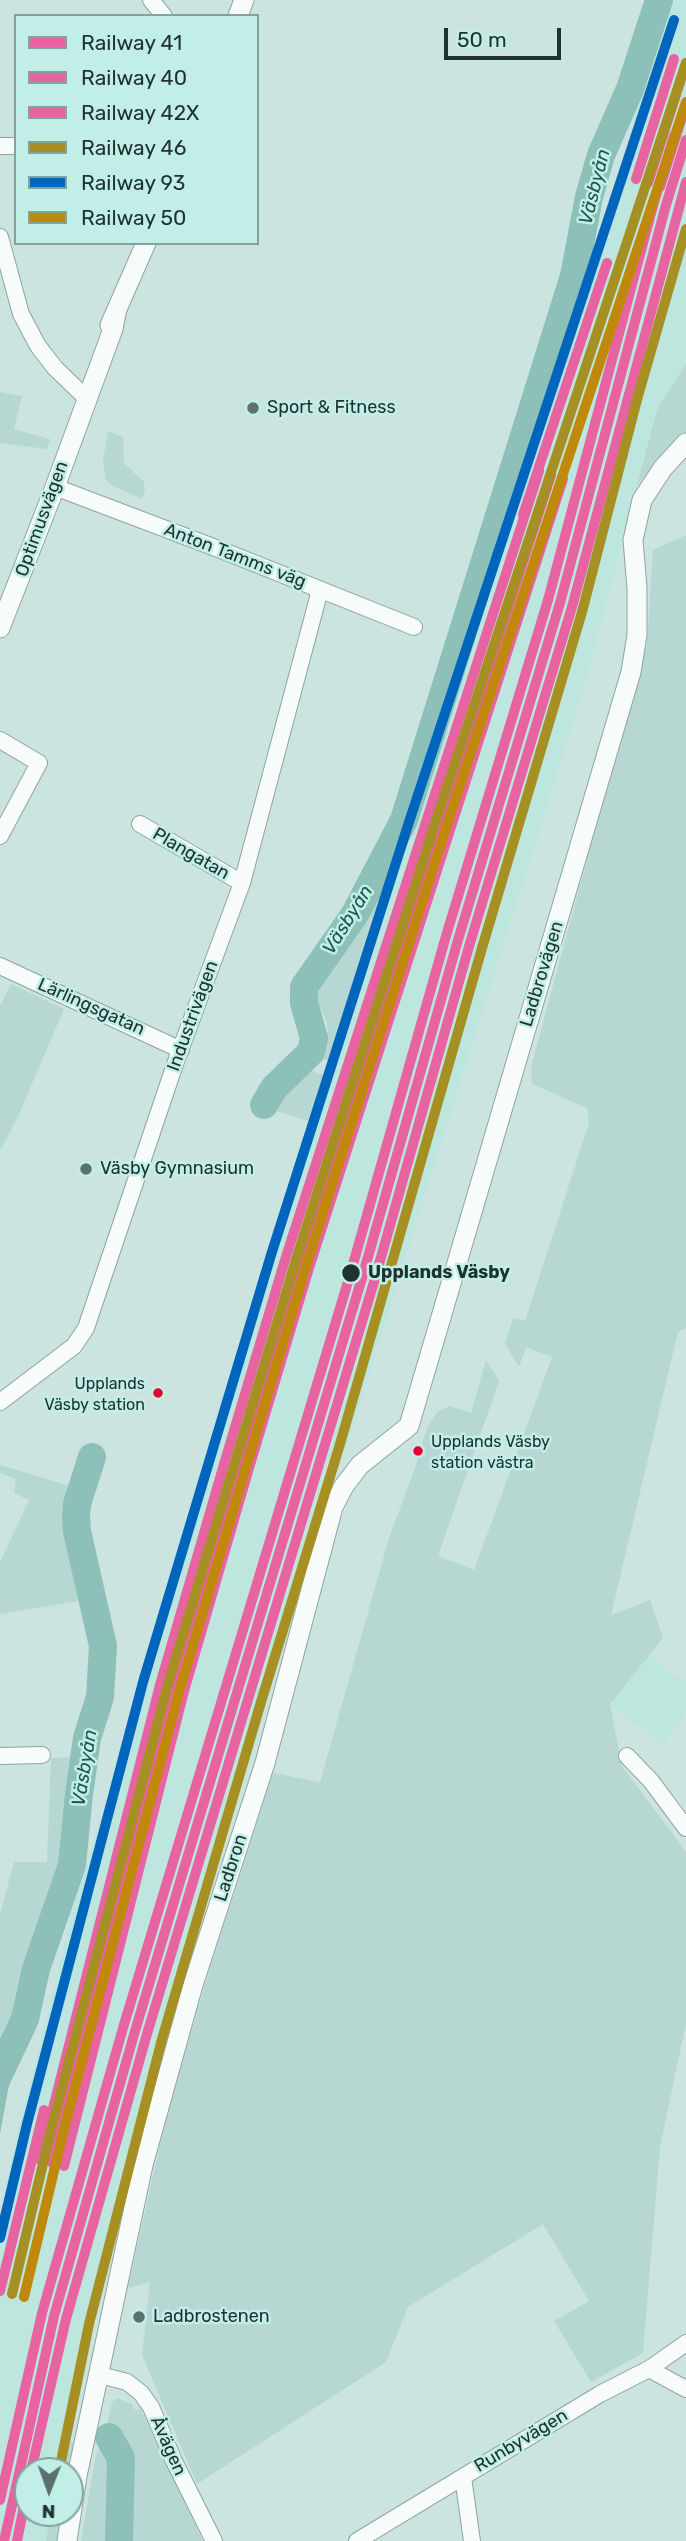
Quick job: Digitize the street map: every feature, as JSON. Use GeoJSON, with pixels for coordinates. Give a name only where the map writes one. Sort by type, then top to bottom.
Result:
{"type":"FeatureCollection","features":[{"type":"Feature","properties":{"kind":"street"},"geometry":{"type":"LineString","coordinates":[[151,0],[162,14]]}},
{"type":"Feature","properties":{"kind":"street"},"geometry":{"type":"LineString","coordinates":[[0,237],[26,325],[55,368],[83,395]]}},
{"type":"Feature","properties":{"kind":"street","name":"Optimusvägen"},"geometry":{"type":"LineString","coordinates":[[0,628],[55,487],[83,395],[145,245]]}},
{"type":"Feature","properties":{"kind":"street","name":"Optimusvägen"},"geometry":{"type":"LineString","coordinates":[[67,449],[108,343],[116,314]]}},
{"type":"Feature","properties":{"kind":"street","name":"Ladbrovägen"},"geometry":{"type":"LineString","coordinates":[[344,1486],[360,1465],[409,1426],[631,672],[637,635],[633,540],[642,500],[663,468],[686,443]]}},
{"type":"Feature","properties":{"kind":"street","name":"Anton Tamms väg"},"geometry":{"type":"LineString","coordinates":[[55,487],[414,627]]}},
{"type":"Feature","properties":{"kind":"street","name":"Industrivägen"},"geometry":{"type":"LineString","coordinates":[[0,1402],[74,1346],[86,1328],[181,1050],[242,883],[320,590]]}},
{"type":"Feature","properties":{"kind":"street"},"geometry":{"type":"LineString","coordinates":[[0,740],[39,763],[0,836]]}},
{"type":"Feature","properties":{"kind":"street","name":"Plangatan"},"geometry":{"type":"LineString","coordinates":[[140,824],[242,883]]}},
{"type":"Feature","properties":{"kind":"street","name":"Lärlingsgatan"},"geometry":{"type":"LineString","coordinates":[[1,970],[181,1050]]}},
{"type":"Feature","properties":{"kind":"street","name":"Ladbron"},"geometry":{"type":"LineString","coordinates":[[67,2541],[77,2476],[143,2165],[193,1985],[265,1763],[333,1507],[344,1486]]}},
{"type":"Feature","properties":{"kind":"street"},"geometry":{"type":"LineString","coordinates":[[0,1756],[42,1755]]}},
{"type":"Feature","properties":{"kind":"street"},"geometry":{"type":"LineString","coordinates":[[627,1756],[652,1781],[686,1828]]}},
{"type":"Feature","properties":{"kind":"street","name":"Runbyvägen"},"geometry":{"type":"LineString","coordinates":[[357,2541],[600,2394],[649,2369],[686,2343]]}},
{"type":"Feature","properties":{"kind":"street"},"geometry":{"type":"LineString","coordinates":[[649,2369],[686,2389]]}},
{"type":"Feature","properties":{"kind":"street","name":"Åvägen"},"geometry":{"type":"LineString","coordinates":[[100,2375],[127,2382],[141,2393],[151,2407],[174,2461],[214,2541]]}},
{"type":"Feature","properties":{"kind":"street"},"geometry":{"type":"LineString","coordinates":[[463,2477],[472,2541]]}},
{"type":"Feature","properties":{"kind":"shaded area"},"geometry":{"type":"Polygon","coordinates":[[[670,0],[686,0],[686,364],[657,410],[585,684],[346,1448],[327,1463],[119,2198],[62,2457],[14,2457],[14,2527],[48,2527],[46,2541],[0,2541],[0,2216],[12,2156],[74,1906],[315,1123],[366,971],[499,542],[622,160],[670,0]]]}},
{"type":"Feature","properties":{"kind":"shaded area"},"geometry":{"type":"Polygon","coordinates":[[[686,364],[686,432],[672,444],[637,485],[657,410],[686,364]]]}},
{"type":"Feature","properties":{"kind":"shaded area"},"geometry":{"type":"Polygon","coordinates":[[[0,392],[22,396],[14,429],[50,439],[47,449],[0,443],[0,392]]]}},
{"type":"Feature","properties":{"kind":"shaded area"},"geometry":{"type":"Polygon","coordinates":[[[108,431],[123,437],[124,463],[144,482],[142,499],[106,480],[103,461],[108,431]]]}},
{"type":"Feature","properties":{"kind":"shaded area"},"geometry":{"type":"Polygon","coordinates":[[[686,535],[686,1328],[678,1332],[611,1615],[650,1600],[663,1638],[610,1704],[622,1766],[686,1852],[686,2023],[660,2147],[643,2353],[591,2382],[554,2321],[589,2301],[543,2224],[408,2307],[386,2362],[197,2484],[142,2355],[150,2282],[128,2288],[166,2117],[209,1971],[273,1773],[320,1782],[389,1538],[427,1427],[437,1412],[449,1406],[471,1413],[486,1360],[499,1381],[438,1556],[474,1570],[552,1357],[526,1347],[519,1367],[505,1344],[513,1318],[525,1321],[589,1123],[587,1108],[532,1084],[531,1067],[612,767],[637,687],[647,644],[653,550],[686,535]]]}},
{"type":"Feature","properties":{"kind":"shaded area"},"geometry":{"type":"Polygon","coordinates":[[[409,834],[335,1063],[320,1058],[328,1031],[316,999],[316,988],[365,922],[409,834]]]}},
{"type":"Feature","properties":{"kind":"shaded area"},"geometry":{"type":"Polygon","coordinates":[[[11,984],[64,1009],[19,1114],[0,1151],[0,1006],[11,984]]]}},
{"type":"Feature","properties":{"kind":"shaded area"},"geometry":{"type":"Polygon","coordinates":[[[306,1069],[330,1077],[315,1123],[273,1110],[306,1069]]]}},
{"type":"Feature","properties":{"kind":"shaded area"},"geometry":{"type":"Polygon","coordinates":[[[0,1465],[70,1486],[66,1527],[85,1600],[0,1614],[0,1562],[29,1500],[14,1493],[16,1479],[0,1473],[0,1465]]]}},
{"type":"Feature","properties":{"kind":"shaded area"},"geometry":{"type":"Polygon","coordinates":[[[649,1655],[686,1684],[686,1714],[663,1744],[610,1704],[649,1655]]]}},
{"type":"Feature","properties":{"kind":"shaded area"},"geometry":{"type":"Polygon","coordinates":[[[77,1757],[70,1800],[66,1864],[28,1967],[19,2017],[0,2039],[0,1914],[14,1862],[47,1862],[51,1758],[77,1757]]]}},
{"type":"Feature","properties":{"kind":"shaded area"},"geometry":{"type":"Polygon","coordinates":[[[9,2030],[23,2041],[8,2090],[0,2134],[0,2039],[9,2030]]]}},
{"type":"Feature","properties":{"kind":"shaded area"},"geometry":{"type":"Polygon","coordinates":[[[117,2398],[132,2404],[135,2410],[141,2409],[203,2541],[126,2541],[128,2456],[120,2437],[107,2425],[112,2402],[117,2398]]]}},
{"type":"Feature","properties":{"kind":"shaded area"},"geometry":{"type":"Polygon","coordinates":[[[66,2438],[75,2445],[73,2457],[62,2457],[66,2438]]]}},
{"type":"Feature","properties":{"kind":"shaded area"},"geometry":{"type":"Polygon","coordinates":[[[102,2446],[111,2450],[114,2498],[112,2541],[81,2541],[96,2454],[102,2446]]]}},
{"type":"Feature","properties":{"kind":"shaded area"},"geometry":{"type":"Polygon","coordinates":[[[48,2527],[60,2527],[58,2541],[46,2541],[48,2527]]]}},
{"type":"Feature","properties":{"kind":"waterway","name":"Väsbyån"},"geometry":{"type":"LineString","coordinates":[[264,1105],[274,1088],[311,1052],[314,1038],[304,1003],[304,987],[355,914],[404,820],[574,276],[589,197],[601,155],[630,89],[659,0]]}},
{"type":"Feature","properties":{"kind":"waterway","name":"Väsbyån"},"geometry":{"type":"LineString","coordinates":[[0,2072],[25,2019],[36,1969],[72,1865],[87,1738],[100,1697],[103,1646],[76,1517],[77,1504],[92,1457]]}},
{"type":"Feature","properties":{"kind":"waterway","name":"Väsbyån"},"geometry":{"type":"LineString","coordinates":[[109,2437],[121,2458],[119,2541]]}},
{"type":"Feature","properties":{"kind":"rail line","name":"93"},"geometry":{"type":"LineString","coordinates":[[0,2238],[27,2124],[143,1682],[271,1255],[409,822],[674,20]]}},
{"type":"Feature","properties":{"kind":"rail line","name":"42X"},"geometry":{"type":"LineString","coordinates":[[636,179],[674,59]]}},
{"type":"Feature","properties":{"kind":"rail line","name":"41"},"geometry":{"type":"LineString","coordinates":[[648,183],[686,63]]}},
{"type":"Feature","properties":{"kind":"rail line","name":"46"},"geometry":{"type":"LineString","coordinates":[[12,2294],[51,2130],[167,1688],[295,1263],[433,830],[686,63]]}},
{"type":"Feature","properties":{"kind":"rail line","name":"50"},"geometry":{"type":"LineString","coordinates":[[24,2297],[63,2133],[179,1692],[306,1266],[444,834],[686,102]]}},
{"type":"Feature","properties":{"kind":"rail line","name":"40"},"geometry":{"type":"LineString","coordinates":[[660,187],[686,104]]}},
{"type":"Feature","properties":{"kind":"rail line","name":"42X"},"geometry":{"type":"LineString","coordinates":[[0,2500],[42,2313],[123,2028],[350,1275],[446,936],[548,600],[674,136]]}},
{"type":"Feature","properties":{"kind":"rail line","name":"41"},"geometry":{"type":"LineString","coordinates":[[4,2541],[54,2316],[135,2031],[362,1278],[458,940],[560,603],[666,205],[686,140]]}},
{"type":"Feature","properties":{"kind":"rail line","name":"40"},"geometry":{"type":"LineString","coordinates":[[34,2457],[66,2319],[147,2034],[374,1282],[470,943],[572,607],[686,182]]}},
{"type":"Feature","properties":{"kind":"rail line","name":"46"},"geometry":{"type":"LineString","coordinates":[[62,2457],[89,2324],[162,2039],[340,1444],[482,948],[582,612],[638,396],[686,229]]}},
{"type":"Feature","properties":{"kind":"rail line","name":"41"},"geometry":{"type":"LineString","coordinates":[[523,515],[607,263]]}},
{"type":"Feature","properties":{"kind":"rail line","name":"42X"},"geometry":{"type":"LineString","coordinates":[[40,2160],[160,1685],[225,1461],[285,1260],[539,471]]}},
{"type":"Feature","properties":{"kind":"rail line","name":"41"},"geometry":{"type":"LineString","coordinates":[[52,2163],[172,1688],[237,1465],[297,1264],[551,475]]}},
{"type":"Feature","properties":{"kind":"rail line","name":"40"},"geometry":{"type":"LineString","coordinates":[[64,2166],[184,1691],[249,1468],[309,1268],[563,479]]}},
{"type":"Feature","properties":{"kind":"rail line","name":"41"},"geometry":{"type":"LineString","coordinates":[[0,2291],[44,2110]]}},
{"type":"Feature","properties":{"kind":"rail line","name":"40"},"geometry":{"type":"LineString","coordinates":[[17,2541],[20,2527]]}},
{"type":"Feature","properties":{"kind":"place","name":"Sport & Fitness"},"geometry":{"type":"Point","coordinates":[253,408]}},
{"type":"Feature","properties":{"kind":"place","name":"Väsby Gymnasium"},"geometry":{"type":"Point","coordinates":[86,1169]}},
{"type":"Feature","properties":{"kind":"place","name":"Upplands Väsby"},"geometry":{"type":"Point","coordinates":[351,1273]}},
{"type":"Feature","properties":{"kind":"place","name":"Upplands Väsby station"},"geometry":{"type":"Point","coordinates":[158,1393]}},
{"type":"Feature","properties":{"kind":"place","name":"Upplands Väsby station västra"},"geometry":{"type":"Point","coordinates":[418,1451]}},
{"type":"Feature","properties":{"kind":"place","name":"Ladbrostenen"},"geometry":{"type":"Point","coordinates":[139,2317]}}]}
